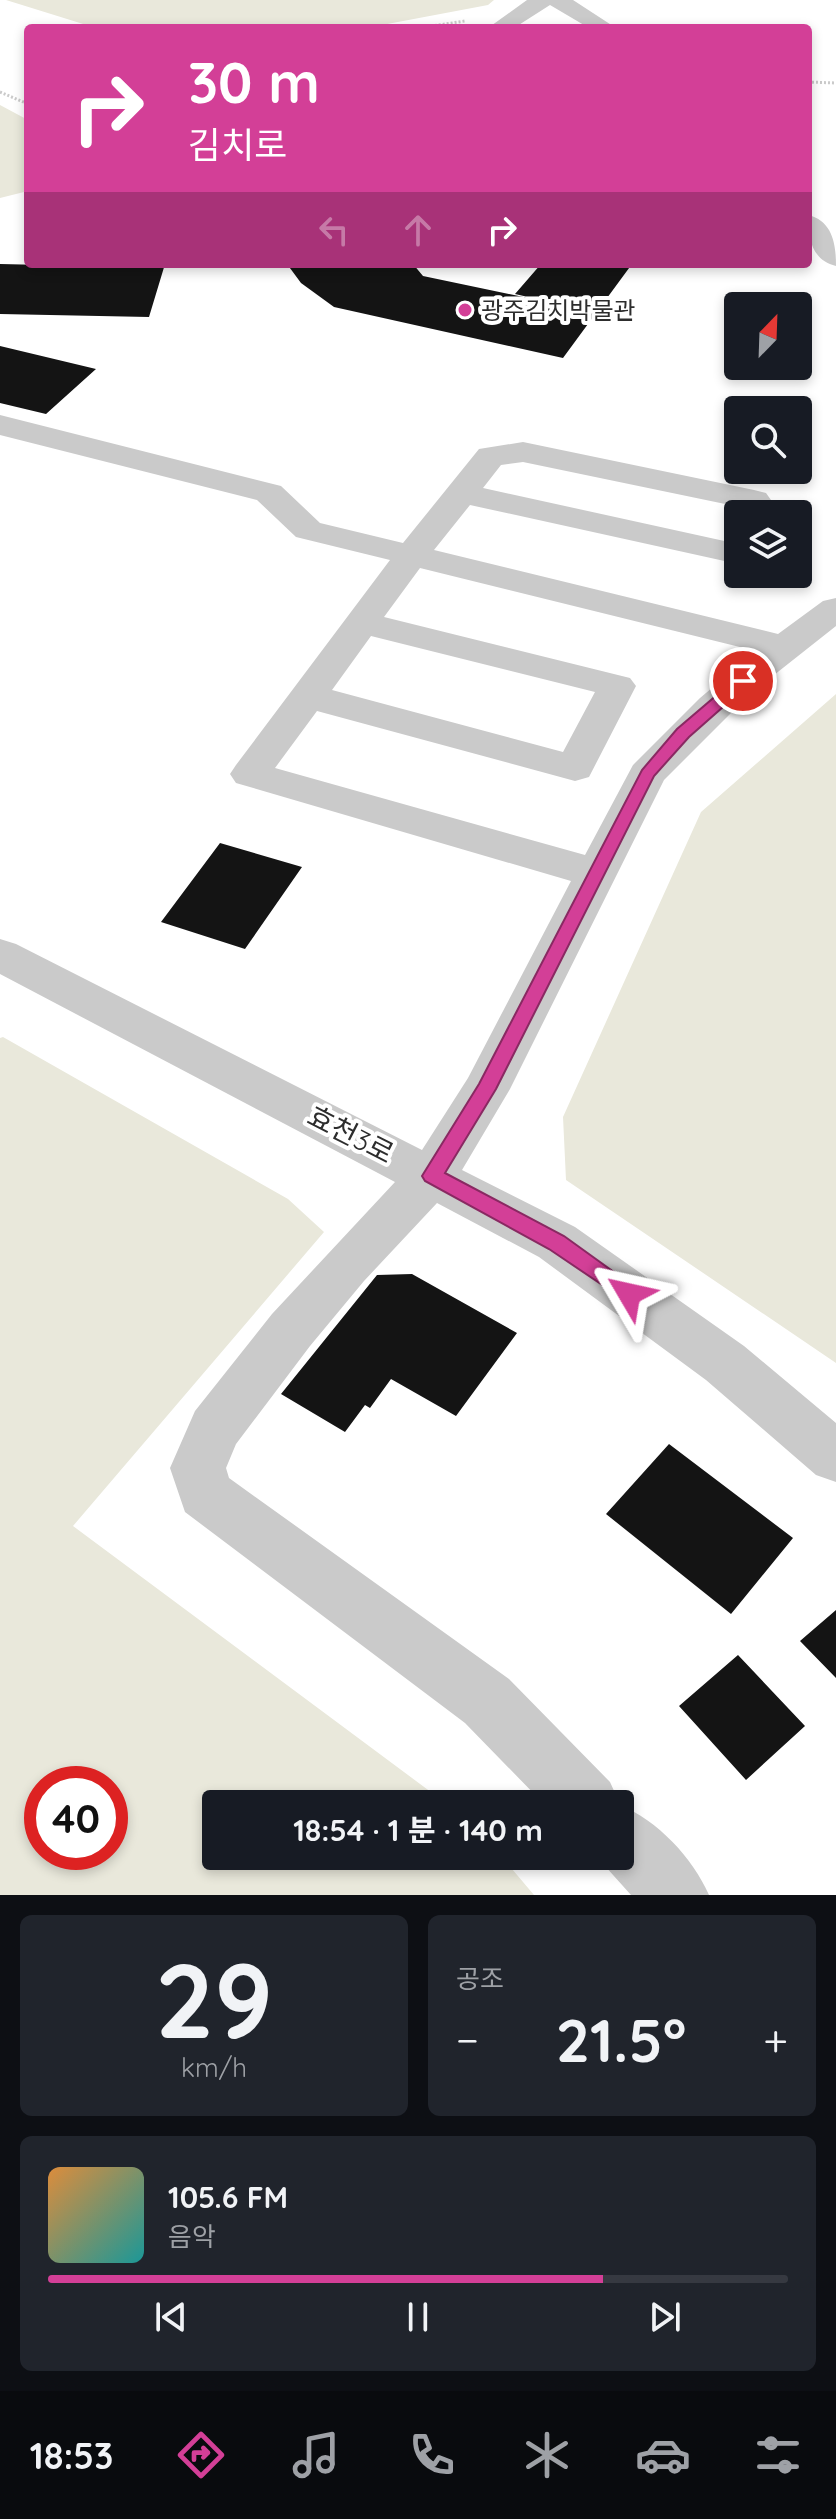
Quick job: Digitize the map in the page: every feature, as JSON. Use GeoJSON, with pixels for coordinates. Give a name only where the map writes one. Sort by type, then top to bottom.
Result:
{"type":"FeatureCollection","features":[{"type":"Feature","properties":{"kind":"street"},"geometry":{"type":"LineString","coordinates":[[505,24],[542,0]]}},
{"type":"Feature","properties":{"kind":"street"},"geometry":{"type":"LineString","coordinates":[[557,0],[600,24]]}},
{"type":"Feature","properties":{"kind":"street"},"geometry":{"type":"LineString","coordinates":[[812,228],[836,258]]}},
{"type":"Feature","properties":{"kind":"street"},"geometry":{"type":"LineString","coordinates":[[0,425],[269,493],[308,530],[783,646]]}},
{"type":"Feature","properties":{"kind":"street"},"geometry":{"type":"LineString","coordinates":[[596,873],[250,774],[411,556],[491,456],[523,452],[754,500]]}},
{"type":"Feature","properties":{"kind":"street"},"geometry":{"type":"LineString","coordinates":[[462,493],[724,551]]}},
{"type":"Feature","properties":{"kind":"street"},"geometry":{"type":"LineString","coordinates":[[574,1790],[487,1701],[205,1494],[198,1468],[214,1429],[291,1330],[346,1266],[432,1176],[486,1089],[647,774],[683,733],[783,646],[836,609]]}},
{"type":"Feature","properties":{"kind":"street"},"geometry":{"type":"LineString","coordinates":[[308,696],[575,768],[617,686],[363,623]]}},
{"type":"Feature","properties":{"kind":"street","name":"효천3로"},"geometry":{"type":"LineString","coordinates":[[5,960],[557,1242],[725,1363],[833,1449]]}},
{"type":"Feature","properties":{"kind":"street"},"geometry":{"type":"LineString","coordinates":[[634,1852],[676,1895]]}},
{"type":"Feature","properties":{"kind":"path"},"geometry":{"type":"LineString","coordinates":[[812,82],[836,83]]}},
{"type":"Feature","properties":{"kind":"path"},"geometry":{"type":"LineString","coordinates":[[0,92],[24,102]]}},
{"type":"Feature","properties":{"kind":"shaded area"},"geometry":{"type":"Polygon","coordinates":[[[6,0],[494,0],[488,5],[387,24],[83,24],[6,0]]]}},
{"type":"Feature","properties":{"kind":"shaded area"},"geometry":{"type":"Polygon","coordinates":[[[0,105],[24,118],[24,192],[0,198],[0,105]]]}},
{"type":"Feature","properties":{"kind":"shaded area"},"geometry":{"type":"Polygon","coordinates":[[[836,694],[836,1363],[566,1180],[563,1117],[701,812],[836,694]]]}},
{"type":"Feature","properties":{"kind":"shaded area"},"geometry":{"type":"Polygon","coordinates":[[[3,1037],[288,1199],[324,1232],[73,1526],[428,1790],[202,1790],[202,1870],[513,1870],[534,1895],[0,1895],[0,1038],[3,1037]]]}},
{"type":"Feature","properties":{"kind":"building"},"geometry":{"type":"Polygon","coordinates":[[[0,264],[24,265],[24,268],[164,268],[149,317],[0,314],[0,264]]]}},
{"type":"Feature","properties":{"kind":"building","name":"광주김치박물관"},"geometry":{"type":"Polygon","coordinates":[[[290,268],[416,268],[423,276],[567,306],[515,294],[538,268],[629,268],[563,358],[334,307],[301,283],[290,268]]]}},
{"type":"Feature","properties":{"kind":"building"},"geometry":{"type":"Polygon","coordinates":[[[0,346],[96,369],[46,414],[0,403],[0,346]]]}},
{"type":"Feature","properties":{"kind":"building"},"geometry":{"type":"Polygon","coordinates":[[[220,843],[302,867],[245,949],[161,922],[220,843]]]}},
{"type":"Feature","properties":{"kind":"building"},"geometry":{"type":"Polygon","coordinates":[[[412,1274],[517,1333],[456,1416],[391,1379],[370,1408],[365,1405],[345,1432],[281,1394],[377,1275],[412,1274]]]}},
{"type":"Feature","properties":{"kind":"building"},"geometry":{"type":"Polygon","coordinates":[[[669,1444],[793,1538],[731,1614],[606,1514],[669,1444]]]}},
{"type":"Feature","properties":{"kind":"building"},"geometry":{"type":"Polygon","coordinates":[[[836,1610],[836,1678],[800,1641],[836,1610]]]}},
{"type":"Feature","properties":{"kind":"building"},"geometry":{"type":"Polygon","coordinates":[[[738,1655],[805,1726],[746,1780],[679,1706],[738,1655]]]}},
{"type":"Feature","properties":{"kind":"place","name":"광주김치박물관"},"geometry":{"type":"Point","coordinates":[465,310]}},
{"type":"Feature","properties":{"kind":"route"},"geometry":{"type":"LineString","coordinates":[[629,1294],[557,1242],[432,1176],[486,1089],[647,774],[683,733],[743,681]]}}]}
